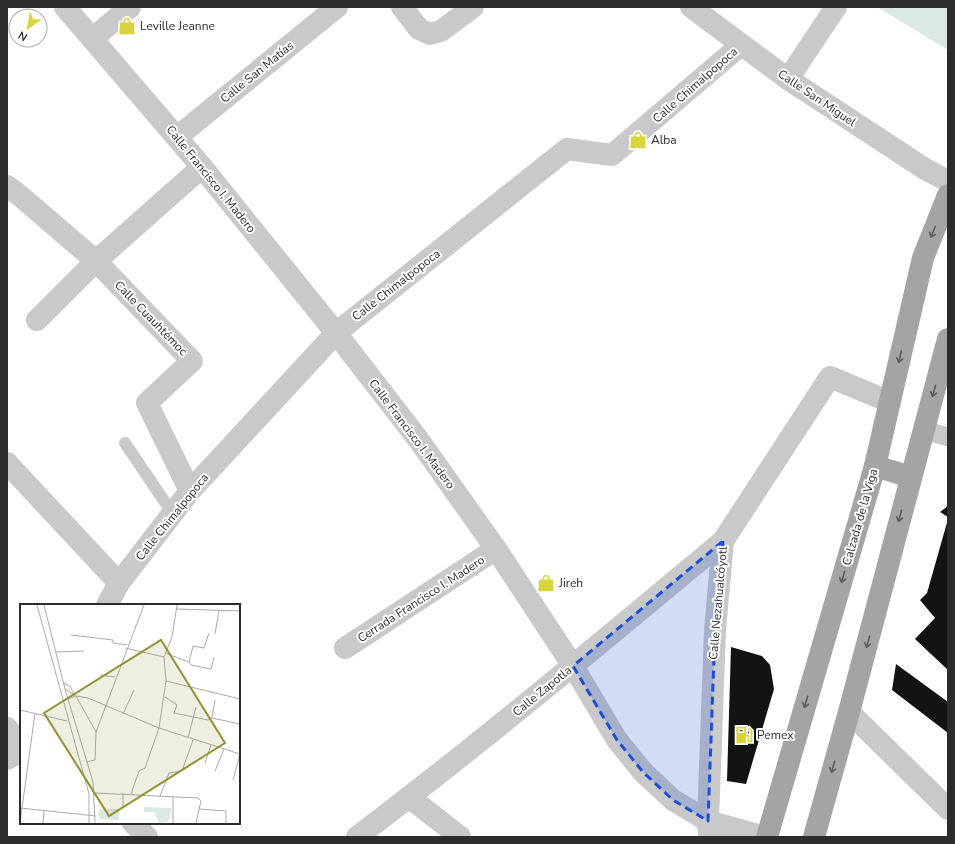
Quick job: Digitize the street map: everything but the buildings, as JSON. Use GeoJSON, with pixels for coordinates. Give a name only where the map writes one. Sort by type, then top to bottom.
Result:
{"type":"FeatureCollection","features":[{"type":"Feature","properties":{"kind":"main road","name":"Calzada de la Viga"},"geometry":{"type":"LineString","coordinates":[[766,837],[875,466],[923,258],[948,195]]}},
{"type":"Feature","properties":{"kind":"main road"},"geometry":{"type":"LineString","coordinates":[[814,837],[849,712],[948,339]]}},
{"type":"Feature","properties":{"kind":"main road"},"geometry":{"type":"LineString","coordinates":[[875,466],[911,477]]}},
{"type":"Feature","properties":{"kind":"street","name":"Calle Francisco I. Madero"},"geometry":{"type":"LineString","coordinates":[[64,7],[177,136],[336,332],[418,439],[496,549],[573,666],[617,740],[643,772],[673,800],[709,829],[766,837]]}},
{"type":"Feature","properties":{"kind":"street"},"geometry":{"type":"LineString","coordinates":[[92,39],[130,7]]}},
{"type":"Feature","properties":{"kind":"street","name":"Calle San Matías"},"geometry":{"type":"LineString","coordinates":[[177,136],[337,7]]}},
{"type":"Feature","properties":{"kind":"street"},"geometry":{"type":"LineString","coordinates":[[402,7],[419,29],[430,34],[441,31],[473,7]]}},
{"type":"Feature","properties":{"kind":"street","name":"Calle San Miguel"},"geometry":{"type":"LineString","coordinates":[[691,7],[788,79],[924,169],[948,181]]}},
{"type":"Feature","properties":{"kind":"street"},"geometry":{"type":"LineString","coordinates":[[788,79],[836,7]]}},
{"type":"Feature","properties":{"kind":"street","name":"Calle Chimalpopoca"},"geometry":{"type":"LineString","coordinates":[[108,604],[119,582],[190,491],[336,332],[567,149],[612,155],[741,45]]}},
{"type":"Feature","properties":{"kind":"street"},"geometry":{"type":"LineString","coordinates":[[37,320],[96,261],[202,167]]}},
{"type":"Feature","properties":{"kind":"street","name":"Calle Cuauhtémoc"},"geometry":{"type":"LineString","coordinates":[[7,186],[96,261],[192,361],[147,403],[190,491]]}},
{"type":"Feature","properties":{"kind":"street","name":"Calle Nezahualcóyotl"},"geometry":{"type":"LineString","coordinates":[[709,829],[715,630],[723,541],[830,377],[890,402]]}},
{"type":"Feature","properties":{"kind":"street"},"geometry":{"type":"LineString","coordinates":[[924,430],[948,437]]}},
{"type":"Feature","properties":{"kind":"street"},"geometry":{"type":"LineString","coordinates":[[7,463],[119,582]]}},
{"type":"Feature","properties":{"kind":"street","name":"Calle Zapotla"},"geometry":{"type":"LineString","coordinates":[[357,837],[409,798],[573,666],[723,541]]}},
{"type":"Feature","properties":{"kind":"street","name":"Cerrada Francisco I. Madero"},"geometry":{"type":"LineString","coordinates":[[345,648],[496,549]]}},
{"type":"Feature","properties":{"kind":"street"},"geometry":{"type":"LineString","coordinates":[[849,712],[948,809]]}},
{"type":"Feature","properties":{"kind":"street"},"geometry":{"type":"LineString","coordinates":[[7,728],[20,745]]}},
{"type":"Feature","properties":{"kind":"street"},"geometry":{"type":"LineString","coordinates":[[7,759],[20,752]]}},
{"type":"Feature","properties":{"kind":"street"},"geometry":{"type":"LineString","coordinates":[[409,798],[460,837]]}},
{"type":"Feature","properties":{"kind":"street"},"geometry":{"type":"LineString","coordinates":[[134,824],[147,837]]}},
{"type":"Feature","properties":{"kind":"lane"},"geometry":{"type":"LineString","coordinates":[[125,443],[173,514]]}},
{"type":"Feature","properties":{"kind":"highlighted area"},"geometry":{"type":"Polygon","coordinates":[[[723,541],[715,630],[708,821],[673,800],[643,772],[617,740],[573,666],[723,541]]]}},
{"type":"Feature","properties":{"kind":"shaded area"},"geometry":{"type":"Polygon","coordinates":[[[877,7],[948,7],[948,50],[877,7]]]}},
{"type":"Feature","properties":{"kind":"place","name":"Leville Jeanne"},"geometry":{"type":"Point","coordinates":[127,26]}},
{"type":"Feature","properties":{"kind":"place","name":"Alba"},"geometry":{"type":"Point","coordinates":[638,140]}},
{"type":"Feature","properties":{"kind":"place","name":"Jireh"},"geometry":{"type":"Point","coordinates":[546,583]}},
{"type":"Feature","properties":{"kind":"place","name":"Pemex"},"geometry":{"type":"Point","coordinates":[744,735]}}]}
